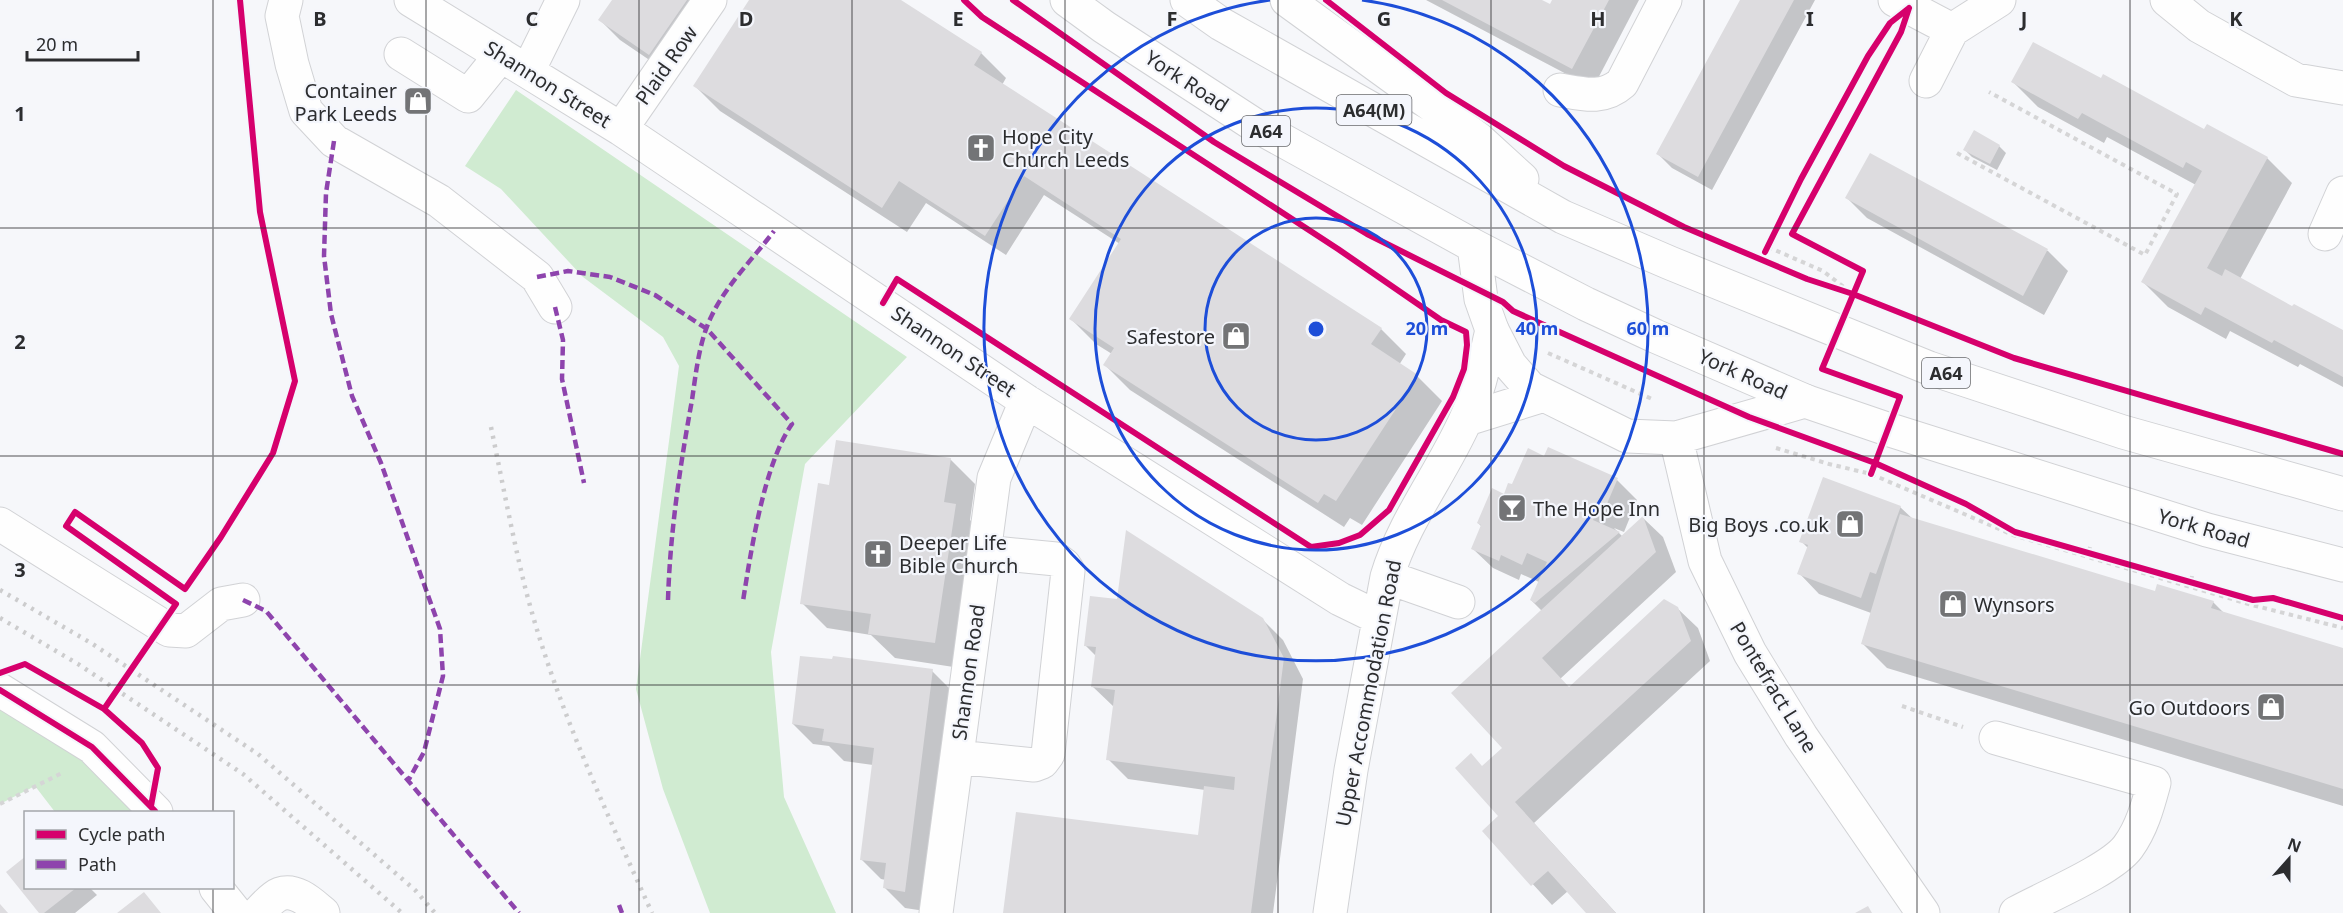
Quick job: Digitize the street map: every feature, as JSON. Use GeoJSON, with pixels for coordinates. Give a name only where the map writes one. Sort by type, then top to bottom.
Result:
{"type":"FeatureCollection","features":[{"type":"Feature","properties":{"kind":"main road"},"geometry":{"type":"LineString","coordinates":[[286,0],[282,15],[292,64],[306,111],[334,141],[439,201],[537,276],[555,307]]}},
{"type":"Feature","properties":{"kind":"main road","name":"Shannon Street"},"geometry":{"type":"LineString","coordinates":[[411,0],[621,129],[1026,401],[1340,599],[1379,618]]}},
{"type":"Feature","properties":{"kind":"main road"},"geometry":{"type":"LineString","coordinates":[[401,54],[468,96],[514,63],[563,0]]}},
{"type":"Feature","properties":{"kind":"main road","name":"Plaid Row"},"geometry":{"type":"LineString","coordinates":[[621,129],[710,0]]}},
{"type":"Feature","properties":{"kind":"main road","name":"York Road"},"geometry":{"type":"LineString","coordinates":[[1067,0],[1104,27],[1253,124],[1474,246],[1586,304],[1805,401],[2207,530],[2343,565]]}},
{"type":"Feature","properties":{"kind":"main road","name":"A64(M)"},"geometry":{"type":"LineString","coordinates":[[1187,0],[1221,24],[1563,216]]}},
{"type":"Feature","properties":{"kind":"main road","name":"A64"},"geometry":{"type":"LineString","coordinates":[[1287,0],[1477,138],[1563,216],[1670,263],[1929,368],[2123,432],[2343,494]]}},
{"type":"Feature","properties":{"kind":"main road"},"geometry":{"type":"LineString","coordinates":[[1560,90],[1601,95],[1616,89],[1622,83],[1665,0]]}},
{"type":"Feature","properties":{"kind":"main road"},"geometry":{"type":"LineString","coordinates":[[1895,0],[1952,30]]}},
{"type":"Feature","properties":{"kind":"main road"},"geometry":{"type":"LineString","coordinates":[[1926,81],[1952,30],[1999,0]]}},
{"type":"Feature","properties":{"kind":"main road"},"geometry":{"type":"LineString","coordinates":[[2167,0],[2199,26],[2296,80],[2343,88]]}},
{"type":"Feature","properties":{"kind":"main road"},"geometry":{"type":"LineString","coordinates":[[2325,234],[2343,193]]}},
{"type":"Feature","properties":{"kind":"main road"},"geometry":{"type":"LineString","coordinates":[[1474,246],[1481,298],[1492,330],[1510,365],[1530,388],[1627,436],[1676,438],[1805,401]]}},
{"type":"Feature","properties":{"kind":"main road","name":"Upper Accommodation Road"},"geometry":{"type":"LineString","coordinates":[[1330,913],[1351,770],[1387,577],[1396,548],[1467,419],[1483,372],[1492,330]]}},
{"type":"Feature","properties":{"kind":"main road"},"geometry":{"type":"LineString","coordinates":[[1467,419],[1544,395]]}},
{"type":"Feature","properties":{"kind":"main road","name":"Shannon Road"},"geometry":{"type":"LineString","coordinates":[[936,913],[994,478],[1026,401]]}},
{"type":"Feature","properties":{"kind":"main road","name":"Pontefract Lane"},"geometry":{"type":"LineString","coordinates":[[1676,438],[1704,561],[1750,653],[1800,736],[1923,913]]}},
{"type":"Feature","properties":{"kind":"main road"},"geometry":{"type":"LineString","coordinates":[[0,524],[170,630],[186,631],[221,604],[243,600]]}},
{"type":"Feature","properties":{"kind":"main road"},"geometry":{"type":"LineString","coordinates":[[957,757],[1034,765],[1042,762],[1048,754],[1068,571],[1056,559],[984,552]]}},
{"type":"Feature","properties":{"kind":"main road"},"geometry":{"type":"LineString","coordinates":[[1387,577],[1458,602]]}},
{"type":"Feature","properties":{"kind":"main road"},"geometry":{"type":"LineString","coordinates":[[0,690],[95,751],[154,811]]}},
{"type":"Feature","properties":{"kind":"main road"},"geometry":{"type":"LineString","coordinates":[[1996,738],[2154,783],[2144,820],[2127,848],[2110,865],[2016,913]]}},
{"type":"Feature","properties":{"kind":"main road"},"geometry":{"type":"LineString","coordinates":[[217,889],[236,913]]}},
{"type":"Feature","properties":{"kind":"main road"},"geometry":{"type":"LineString","coordinates":[[258,913],[279,894],[290,893],[307,899],[322,913]]}},
{"type":"Feature","properties":{"kind":"path"},"geometry":{"type":"LineString","coordinates":[[184,589],[221,537],[273,453],[295,381],[260,212],[240,0]]}},
{"type":"Feature","properties":{"kind":"path"},"geometry":{"type":"LineString","coordinates":[[964,0],[982,17],[1338,249],[1442,320],[1458,328]]}},
{"type":"Feature","properties":{"kind":"path"},"geometry":{"type":"LineString","coordinates":[[1957,153],[2145,255],[2177,194],[1989,92]]}},
{"type":"Feature","properties":{"kind":"path"},"geometry":{"type":"LineString","coordinates":[[1773,237],[1767,249],[1823,271],[1853,294]]}},
{"type":"Feature","properties":{"kind":"path"},"geometry":{"type":"LineString","coordinates":[[1830,286],[1863,298]]}},
{"type":"Feature","properties":{"kind":"path"},"geometry":{"type":"LineString","coordinates":[[1838,331],[1856,286]]}},
{"type":"Feature","properties":{"kind":"path"},"geometry":{"type":"LineString","coordinates":[[1547,353],[1652,399]]}},
{"type":"Feature","properties":{"kind":"path"},"geometry":{"type":"LineString","coordinates":[[1871,474],[1887,429]]}},
{"type":"Feature","properties":{"kind":"path"},"geometry":{"type":"LineString","coordinates":[[1774,447],[1871,474],[2013,535],[2089,552]]}},
{"type":"Feature","properties":{"kind":"path"},"geometry":{"type":"LineString","coordinates":[[1986,515],[2015,532],[2253,600],[2263,599]]}},
{"type":"Feature","properties":{"kind":"path"},"geometry":{"type":"LineString","coordinates":[[1321,546],[1340,543],[1360,535],[1367,529]]}},
{"type":"Feature","properties":{"kind":"path"},"geometry":{"type":"LineString","coordinates":[[2191,582],[2343,628]]}},
{"type":"Feature","properties":{"kind":"path"},"geometry":{"type":"LineString","coordinates":[[104,709],[176,604]]}},
{"type":"Feature","properties":{"kind":"path"},"geometry":{"type":"LineString","coordinates":[[1902,706],[1996,738]]}},
{"type":"Feature","properties":{"kind":"path"},"geometry":{"type":"LineString","coordinates":[[0,804],[95,751]]}},
{"type":"Feature","properties":{"kind":"green space"},"geometry":{"type":"Polygon","coordinates":[[[516,90],[907,357],[805,464],[771,652],[784,797],[836,913],[710,913],[663,789],[636,689],[679,366],[663,337],[583,277],[501,189],[465,166],[516,90]]]}},
{"type":"Feature","properties":{"kind":"green space"},"geometry":{"type":"Polygon","coordinates":[[[0,690],[155,811],[54,811],[35,786],[0,804],[0,690]]]}},
{"type":"Feature","properties":{"kind":"building"},"geometry":{"type":"Polygon","coordinates":[[[612,0],[687,0],[649,55],[598,20],[612,0]]]}},
{"type":"Feature","properties":{"kind":"building"},"geometry":{"type":"Polygon","coordinates":[[[749,0],[901,0],[982,52],[974,65],[1382,328],[1371,344],[1418,375],[1336,501],[1324,494],[1318,503],[1103,365],[1114,348],[1069,319],[1121,239],[1024,176],[985,236],[899,181],[882,208],[693,86],[749,0]]]}},
{"type":"Feature","properties":{"kind":"building"},"geometry":{"type":"Polygon","coordinates":[[[1442,0],[1542,0],[1550,4],[1552,0],[1609,0],[1572,69],[1442,0]]]}},
{"type":"Feature","properties":{"kind":"building"},"geometry":{"type":"Polygon","coordinates":[[[1740,0],[1794,0],[1698,177],[1656,154],[1740,0]]]}},
{"type":"Feature","properties":{"kind":"building"},"geometry":{"type":"Polygon","coordinates":[[[2033,42],[2101,78],[2103,74],[2204,129],[2207,124],[2268,157],[2207,268],[2222,276],[2225,269],[2292,306],[2294,304],[2343,330],[2343,377],[2205,307],[2201,315],[2141,282],[2202,171],[2186,162],[2183,168],[2082,113],[2078,119],[2011,82],[2033,42]]]}},
{"type":"Feature","properties":{"kind":"building"},"geometry":{"type":"Polygon","coordinates":[[[1974,130],[2000,145],[1990,164],[1963,150],[1974,130]]]}},
{"type":"Feature","properties":{"kind":"building"},"geometry":{"type":"Polygon","coordinates":[[[1870,153],[2048,249],[2023,296],[1845,198],[1870,153]]]}},
{"type":"Feature","properties":{"kind":"building","name":"Deeper Life Bible Church"},"geometry":{"type":"Polygon","coordinates":[[[836,440],[951,458],[944,502],[956,504],[935,643],[868,634],[871,614],[800,604],[818,483],[829,485],[836,440]]]}},
{"type":"Feature","properties":{"kind":"building"},"geometry":{"type":"Polygon","coordinates":[[[1548,447],[1618,478],[1603,513],[1597,510],[1593,520],[1620,532],[1535,603],[1530,600],[1547,562],[1527,553],[1522,565],[1501,555],[1499,561],[1471,549],[1481,525],[1477,523],[1492,488],[1504,494],[1508,483],[1512,484],[1528,448],[1544,456],[1548,447]]]}},
{"type":"Feature","properties":{"kind":"building","name":"Big Boys .co.uk"},"geometry":{"type":"Polygon","coordinates":[[[1823,477],[1901,506],[1876,574],[1870,572],[1861,598],[1797,574],[1808,545],[1799,542],[1823,477]]]}},
{"type":"Feature","properties":{"kind":"building"},"geometry":{"type":"Polygon","coordinates":[[[1900,514],[2155,591],[2157,584],[2214,601],[2211,608],[2343,648],[2343,789],[1861,644],[1900,514]]]}},
{"type":"Feature","properties":{"kind":"building"},"geometry":{"type":"Polygon","coordinates":[[[1643,516],[1656,552],[1542,658],[1569,687],[1664,599],[1678,607],[1691,641],[1515,802],[1616,913],[1586,913],[1548,871],[1531,886],[1482,831],[1498,816],[1455,768],[1471,753],[1482,766],[1502,748],[1451,693],[1643,516]]]}},
{"type":"Feature","properties":{"kind":"building"},"geometry":{"type":"Polygon","coordinates":[[[1126,530],[1263,618],[1284,658],[1251,913],[1003,913],[1016,812],[1198,835],[1204,786],[1234,790],[1235,777],[1106,760],[1115,690],[1091,687],[1096,647],[1084,646],[1090,596],[1117,599],[1126,530]]]}},
{"type":"Feature","properties":{"kind":"building"},"geometry":{"type":"Polygon","coordinates":[[[800,656],[832,659],[833,656],[933,669],[905,892],[883,888],[886,863],[860,860],[874,748],[822,741],[824,729],[792,724],[800,656]]]}},
{"type":"Feature","properties":{"kind":"building"},"geometry":{"type":"Polygon","coordinates":[[[24,858],[24,889],[75,889],[44,913],[39,913],[6,872],[24,858]]]}},
{"type":"Feature","properties":{"kind":"building"},"geometry":{"type":"Polygon","coordinates":[[[144,892],[161,913],[117,913],[144,892]]]}},
{"type":"Feature","properties":{"kind":"building"},"geometry":{"type":"Polygon","coordinates":[[[0,904],[8,913],[0,913],[0,904]]]}},
{"type":"Feature","properties":{"kind":"building"},"geometry":{"type":"Polygon","coordinates":[[[1868,906],[1872,913],[1855,913],[1868,906]]]}},
{"type":"Feature","properties":{"kind":"railway"},"geometry":{"type":"LineString","coordinates":[[491,427],[525,587],[550,671],[581,753],[652,913]]}},
{"type":"Feature","properties":{"kind":"railway"},"geometry":{"type":"LineString","coordinates":[[0,590],[91,643],[258,754],[415,890],[435,913]]}},
{"type":"Feature","properties":{"kind":"railway"},"geometry":{"type":"LineString","coordinates":[[0,618],[78,664],[243,774],[402,913]]}},
{"type":"Feature","properties":{"kind":"marked path"},"geometry":{"type":"LineString","coordinates":[[334,141],[326,193],[324,256],[331,314],[352,396],[381,463],[440,629],[443,676],[424,752],[408,781]]}},
{"type":"Feature","properties":{"kind":"marked path"},"geometry":{"type":"LineString","coordinates":[[668,600],[676,500],[704,335],[725,293],[774,231]]}},
{"type":"Feature","properties":{"kind":"marked path"},"geometry":{"type":"LineString","coordinates":[[537,277],[568,271],[610,277],[655,295],[707,329],[792,424],[782,441],[766,484],[743,601]]}},
{"type":"Feature","properties":{"kind":"marked path"},"geometry":{"type":"LineString","coordinates":[[555,307],[563,340],[562,379],[584,483]]}},
{"type":"Feature","properties":{"kind":"marked path"},"geometry":{"type":"LineString","coordinates":[[243,600],[266,611],[519,913]]}},
{"type":"Feature","properties":{"kind":"marked path"},"geometry":{"type":"LineString","coordinates":[[619,905],[622,913]]}},
{"type":"Feature","properties":{"kind":"cycle path"},"geometry":{"type":"LineString","coordinates":[[104,709],[176,604],[66,526],[75,512],[185,589],[221,537],[273,453],[295,381],[260,212],[240,0]]}},
{"type":"Feature","properties":{"kind":"cycle path"},"geometry":{"type":"LineString","coordinates":[[883,303],[897,279],[1311,547],[1339,543],[1360,535],[1389,510],[1453,397],[1464,369],[1466,332],[1441,320],[1338,249],[982,17],[964,0]]}},
{"type":"Feature","properties":{"kind":"cycle path"},"geometry":{"type":"LineString","coordinates":[[1013,0],[1214,142],[1367,234],[1503,302],[1513,311],[1749,417],[1875,463],[1966,504],[2015,532],[2253,600],[2273,598],[2343,618]]}},
{"type":"Feature","properties":{"kind":"cycle path"},"geometry":{"type":"LineString","coordinates":[[1326,0],[1446,93],[1564,166],[1684,227],[1807,279],[1853,294],[2014,358],[2343,454]]}},
{"type":"Feature","properties":{"kind":"cycle path"},"geometry":{"type":"LineString","coordinates":[[1765,252],[1801,179],[1868,56],[1890,23],[1909,8]]}},
{"type":"Feature","properties":{"kind":"cycle path"},"geometry":{"type":"LineString","coordinates":[[1871,474],[1900,397],[1822,369],[1863,271],[1792,234],[1901,32],[1909,8]]}},
{"type":"Feature","properties":{"kind":"cycle path"},"geometry":{"type":"LineString","coordinates":[[0,673],[25,664],[104,709],[142,743],[158,768],[151,806]]}},
{"type":"Feature","properties":{"kind":"cycle path"},"geometry":{"type":"LineString","coordinates":[[0,690],[92,747],[155,811]]}},
{"type":"Feature","properties":{"kind":"place","name":"Container Park Leeds"},"geometry":{"type":"Point","coordinates":[418,101]}},
{"type":"Feature","properties":{"kind":"place","name":"Hope City Church Leeds"},"geometry":{"type":"Point","coordinates":[981,148]}},
{"type":"Feature","properties":{"kind":"place","name":"Safestore"},"geometry":{"type":"Point","coordinates":[1236,336]}},
{"type":"Feature","properties":{"kind":"place","name":"The Hope Inn"},"geometry":{"type":"Point","coordinates":[1512,508]}},
{"type":"Feature","properties":{"kind":"place","name":"Big Boys .co.uk"},"geometry":{"type":"Point","coordinates":[1850,524]}},
{"type":"Feature","properties":{"kind":"place","name":"Deeper Life Bible Church"},"geometry":{"type":"Point","coordinates":[878,554]}},
{"type":"Feature","properties":{"kind":"place","name":"Wynsors"},"geometry":{"type":"Point","coordinates":[1953,604]}},
{"type":"Feature","properties":{"kind":"place","name":"Go Outdoors"},"geometry":{"type":"Point","coordinates":[2271,707]}}]}
